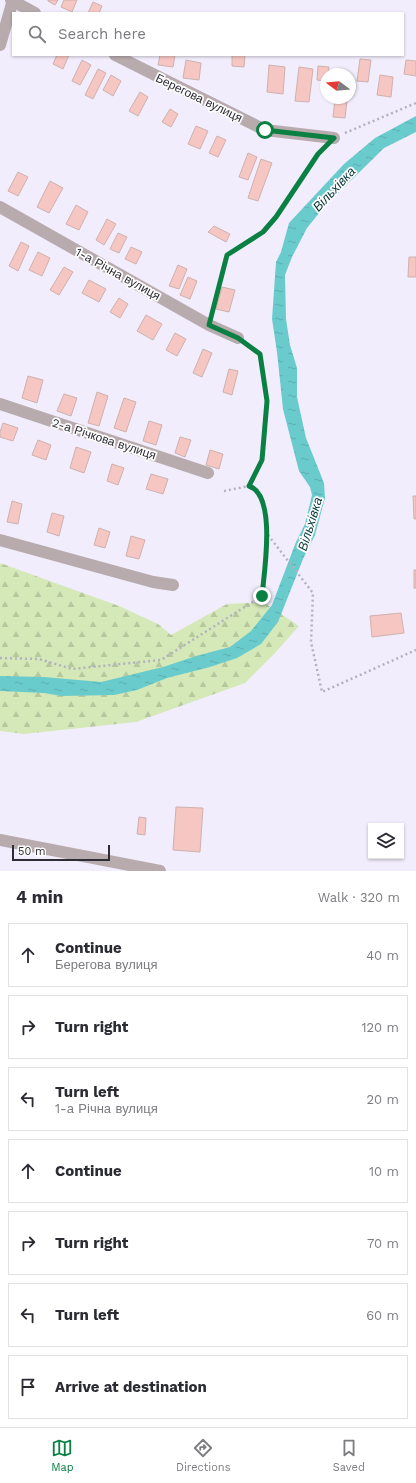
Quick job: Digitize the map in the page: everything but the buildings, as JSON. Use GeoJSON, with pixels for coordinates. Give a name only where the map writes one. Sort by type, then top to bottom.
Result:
{"type":"FeatureCollection","features":[{"type":"Feature","properties":{"kind":"street"},"geometry":{"type":"LineString","coordinates":[[0,45],[13,0],[33,12]]}},
{"type":"Feature","properties":{"kind":"street","name":"Берегова вулиця"},"geometry":{"type":"LineString","coordinates":[[117,56],[265,130],[334,138]]}},
{"type":"Feature","properties":{"kind":"street","name":"1-а Річна вулиця"},"geometry":{"type":"LineString","coordinates":[[0,207],[209,325],[238,338]]}},
{"type":"Feature","properties":{"kind":"street","name":"2-а Річкова вулиця"},"geometry":{"type":"LineString","coordinates":[[0,404],[208,473]]}},
{"type":"Feature","properties":{"kind":"street"},"geometry":{"type":"LineString","coordinates":[[0,540],[153,582],[173,585]]}},
{"type":"Feature","properties":{"kind":"street"},"geometry":{"type":"LineString","coordinates":[[0,840],[160,871]]}},
{"type":"Feature","properties":{"kind":"path"},"geometry":{"type":"LineString","coordinates":[[209,325],[227,255],[263,232],[272,222],[318,154],[334,138],[416,103]]}},
{"type":"Feature","properties":{"kind":"path"},"geometry":{"type":"LineString","coordinates":[[238,338],[260,354],[267,401],[262,460],[249,486]]}},
{"type":"Feature","properties":{"kind":"path"},"geometry":{"type":"LineString","coordinates":[[0,658],[38,659],[72,669],[161,660],[262,596],[267,534],[264,503],[254,488],[249,486],[224,491]]}},
{"type":"Feature","properties":{"kind":"path"},"geometry":{"type":"LineString","coordinates":[[267,534],[313,593],[311,642],[322,692],[416,650]]}},
{"type":"Feature","properties":{"kind":"green space"},"geometry":{"type":"Polygon","coordinates":[[[0,563],[119,606],[158,624],[171,635],[227,604],[263,602],[299,626],[245,683],[136,722],[24,734],[0,731],[0,563]]]}},
{"type":"Feature","properties":{"kind":"water","name":"Вільхівка"},"geometry":{"type":"Polygon","coordinates":[[[416,116],[416,132],[384,148],[324,207],[307,228],[292,257],[285,275],[286,319],[290,345],[297,368],[297,397],[306,438],[324,483],[325,498],[315,535],[303,559],[278,622],[261,644],[237,658],[210,667],[167,678],[137,690],[114,695],[61,696],[44,693],[0,691],[0,676],[44,677],[101,682],[163,667],[230,647],[251,631],[272,605],[296,542],[305,524],[312,495],[310,487],[299,471],[283,409],[272,319],[276,262],[281,252],[289,223],[344,164],[375,138],[416,116]]]}},
{"type":"Feature","properties":{"kind":"route"},"geometry":{"type":"LineString","coordinates":[[262,596],[267,534],[264,503],[254,488],[249,486],[262,460],[267,401],[260,354],[238,338],[209,325],[227,255],[234,252],[263,232],[276,217],[318,154],[334,138],[265,130]]}}]}
